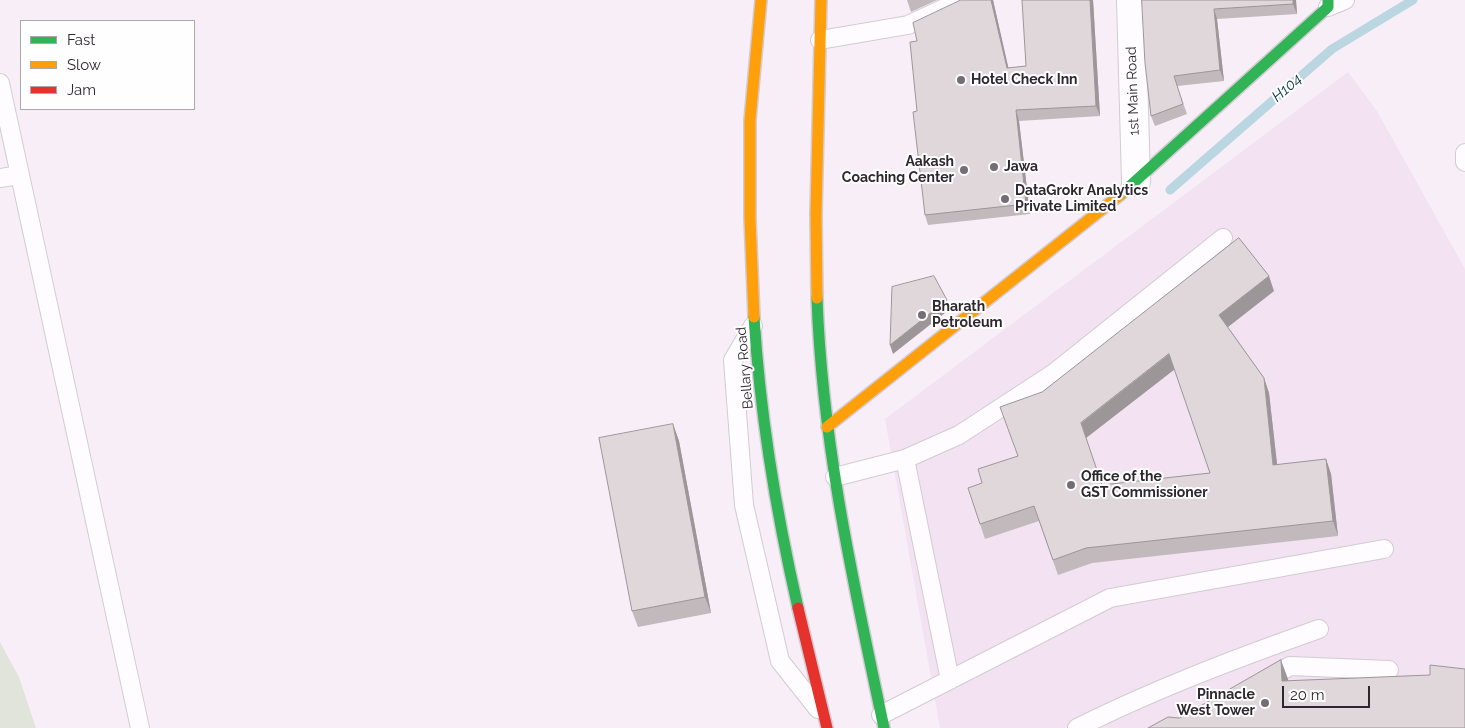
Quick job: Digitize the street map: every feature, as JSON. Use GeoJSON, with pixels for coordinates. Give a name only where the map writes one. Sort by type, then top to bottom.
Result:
{"type":"FeatureCollection","features":[{"type":"Feature","properties":{"kind":"main road","name":"Bellary Road"},"geometry":{"type":"LineString","coordinates":[[762,0],[750,119],[759,383],[775,492],[797,608],[826,723]]}},
{"type":"Feature","properties":{"kind":"main road"},"geometry":{"type":"LineString","coordinates":[[821,0],[816,232],[819,337],[827,427],[835,477],[882,722]]}},
{"type":"Feature","properties":{"kind":"main road"},"geometry":{"type":"LineString","coordinates":[[827,427],[1136,182],[1328,4]]}},
{"type":"Feature","properties":{"kind":"street","name":"1st Main Road"},"geometry":{"type":"LineString","coordinates":[[1131,0],[1136,182]]}},
{"type":"Feature","properties":{"kind":"lane"},"geometry":{"type":"LineString","coordinates":[[820,40],[908,25],[962,0]]}},
{"type":"Feature","properties":{"kind":"lane"},"geometry":{"type":"LineString","coordinates":[[1328,4],[1345,0]]}},
{"type":"Feature","properties":{"kind":"lane"},"geometry":{"type":"LineString","coordinates":[[0,83],[140,728]]}},
{"type":"Feature","properties":{"kind":"lane"},"geometry":{"type":"LineString","coordinates":[[1465,153],[1465,162]]}},
{"type":"Feature","properties":{"kind":"lane"},"geometry":{"type":"LineString","coordinates":[[0,178],[19,175]]}},
{"type":"Feature","properties":{"kind":"lane"},"geometry":{"type":"LineString","coordinates":[[835,477],[905,459],[959,435],[1054,373],[1223,238]]}},
{"type":"Feature","properties":{"kind":"lane"},"geometry":{"type":"LineString","coordinates":[[756,322],[733,360],[744,505],[780,661],[826,723]]}},
{"type":"Feature","properties":{"kind":"lane"},"geometry":{"type":"LineString","coordinates":[[905,459],[950,680]]}},
{"type":"Feature","properties":{"kind":"lane"},"geometry":{"type":"LineString","coordinates":[[882,722],[950,680],[1110,598],[1384,549]]}},
{"type":"Feature","properties":{"kind":"lane"},"geometry":{"type":"LineString","coordinates":[[1077,728],[1123,705],[1226,662],[1319,629]]}},
{"type":"Feature","properties":{"kind":"lane"},"geometry":{"type":"LineString","coordinates":[[1248,690],[1290,666],[1389,670]]}},
{"type":"Feature","properties":{"kind":"shaded area"},"geometry":{"type":"Polygon","coordinates":[[[1348,72],[1377,111],[1465,269],[1465,728],[940,728],[885,419],[1348,72]]]}},
{"type":"Feature","properties":{"kind":"shaded area"},"geometry":{"type":"Polygon","coordinates":[[[0,642],[19,677],[36,728],[0,728],[0,642]]]}},
{"type":"Feature","properties":{"kind":"building"},"geometry":{"type":"Polygon","coordinates":[[[961,0],[991,0],[1007,68],[1026,66],[1022,0],[1090,0],[1096,106],[1016,110],[1026,204],[925,215],[913,112],[917,111],[910,42],[917,41],[913,23],[961,0]]]}},
{"type":"Feature","properties":{"kind":"building"},"geometry":{"type":"Polygon","coordinates":[[[1142,0],[1293,0],[1293,4],[1214,9],[1220,70],[1174,76],[1183,104],[1151,116],[1145,63],[1142,0]]]}},
{"type":"Feature","properties":{"kind":"building"},"geometry":{"type":"Polygon","coordinates":[[[1239,238],[1269,276],[1219,315],[1264,378],[1273,465],[1326,459],[1333,521],[1086,548],[1053,560],[1034,506],[980,524],[968,488],[982,483],[978,469],[1018,456],[1000,407],[1042,392],[1239,238]],[[1169,354],[1081,423],[1102,485],[1210,473],[1169,354]]]}},
{"type":"Feature","properties":{"kind":"building"},"geometry":{"type":"Polygon","coordinates":[[[934,276],[947,300],[890,345],[892,287],[934,276]]]}},
{"type":"Feature","properties":{"kind":"building"},"geometry":{"type":"Polygon","coordinates":[[[673,424],[705,597],[632,611],[599,438],[673,424]]]}},
{"type":"Feature","properties":{"kind":"building"},"geometry":{"type":"Polygon","coordinates":[[[1281,660],[1282,681],[1430,675],[1430,665],[1465,669],[1465,728],[1148,728],[1168,717],[1179,718],[1281,660]]]}},
{"type":"Feature","properties":{"kind":"waterway","name":"H104"},"geometry":{"type":"LineString","coordinates":[[1170,190],[1332,49],[1413,0]]}},
{"type":"Feature","properties":{"kind":"traffic: fast"},"geometry":{"type":"LineString","coordinates":[[1120,195],[1328,7],[1328,0]]}},
{"type":"Feature","properties":{"kind":"traffic: fast"},"geometry":{"type":"LineString","coordinates":[[817,298],[820,353],[832,461],[851,568],[884,728]]}},
{"type":"Feature","properties":{"kind":"traffic: fast"},"geometry":{"type":"LineString","coordinates":[[754,317],[760,390],[770,463],[798,608]]}},
{"type":"Feature","properties":{"kind":"traffic: slow"},"geometry":{"type":"LineString","coordinates":[[754,317],[750,219],[750,120],[761,0]]}},
{"type":"Feature","properties":{"kind":"traffic: slow"},"geometry":{"type":"LineString","coordinates":[[817,298],[816,214],[821,0]]}},
{"type":"Feature","properties":{"kind":"traffic: slow"},"geometry":{"type":"LineString","coordinates":[[827,427],[1120,195]]}},
{"type":"Feature","properties":{"kind":"traffic: jam"},"geometry":{"type":"LineString","coordinates":[[798,608],[827,728]]}},
{"type":"Feature","properties":{"kind":"place","name":"Hotel Check Inn"},"geometry":{"type":"Point","coordinates":[961,80]}},
{"type":"Feature","properties":{"kind":"place","name":"Jawa"},"geometry":{"type":"Point","coordinates":[994,167]}},
{"type":"Feature","properties":{"kind":"place","name":"Aakash Coaching Center"},"geometry":{"type":"Point","coordinates":[964,170]}},
{"type":"Feature","properties":{"kind":"place","name":"DataGrokr Analytics Private Limited"},"geometry":{"type":"Point","coordinates":[1005,199]}},
{"type":"Feature","properties":{"kind":"place","name":"Bharath Petroleum"},"geometry":{"type":"Point","coordinates":[922,315]}},
{"type":"Feature","properties":{"kind":"place","name":"Office of the GST Commissioner"},"geometry":{"type":"Point","coordinates":[1071,485]}},
{"type":"Feature","properties":{"kind":"place","name":"Pinnacle West Tower"},"geometry":{"type":"Point","coordinates":[1265,703]}}]}
